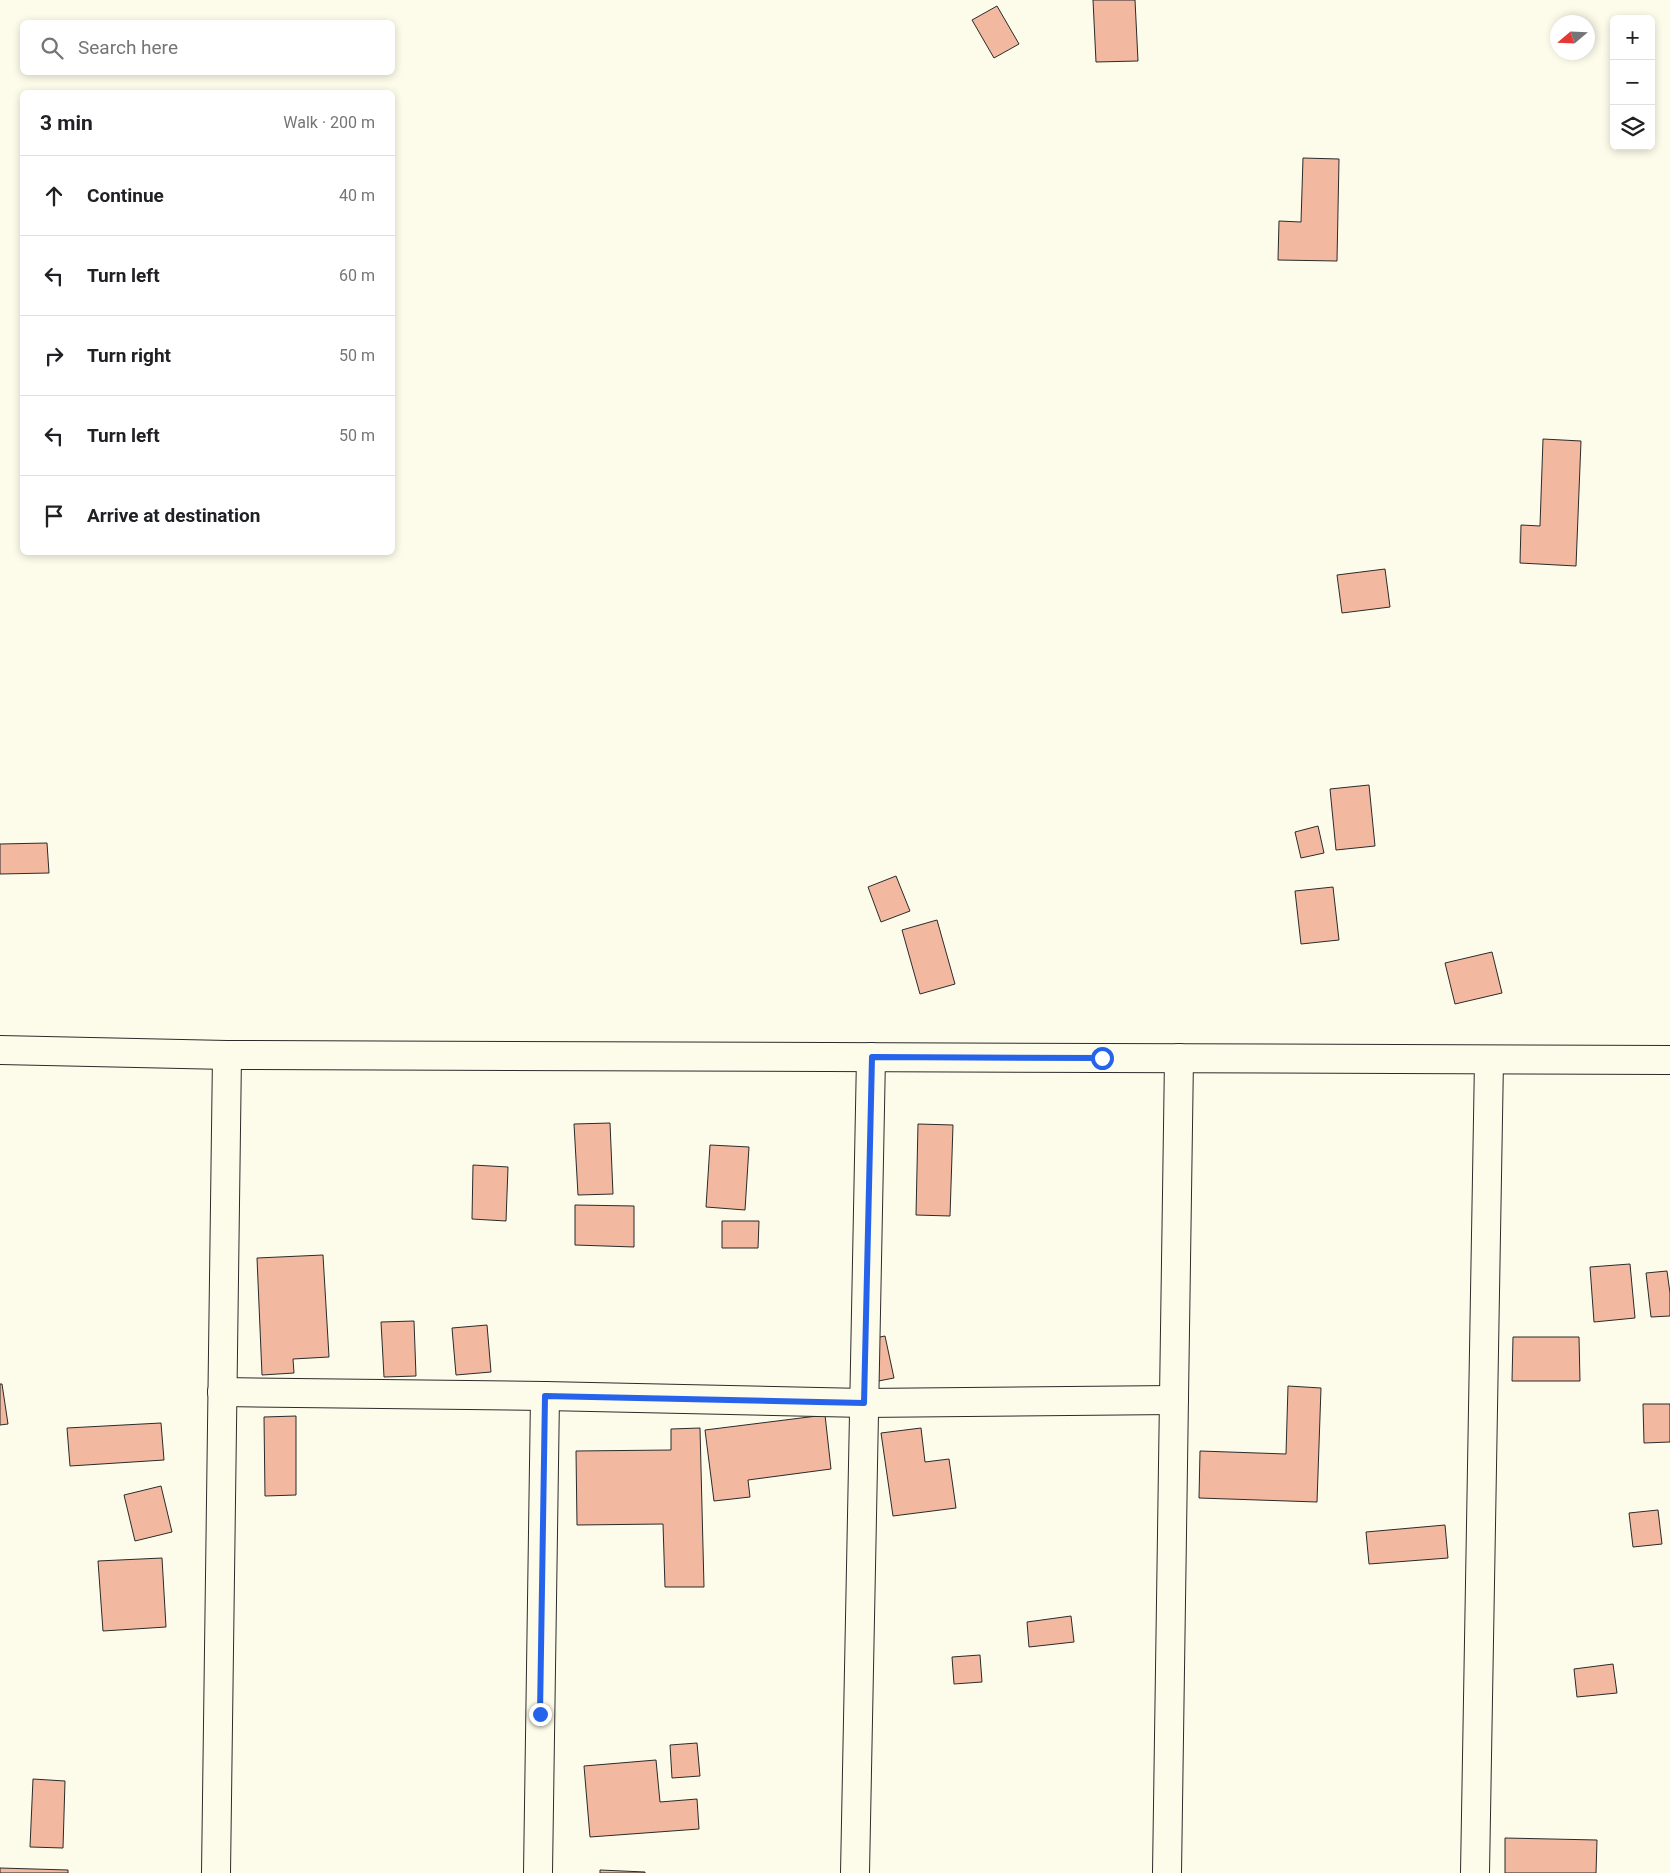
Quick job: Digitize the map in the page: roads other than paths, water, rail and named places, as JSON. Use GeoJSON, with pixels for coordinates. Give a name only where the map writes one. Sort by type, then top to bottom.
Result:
{"type":"FeatureCollection","features":[{"type":"Feature","properties":{"kind":"street"},"geometry":{"type":"LineString","coordinates":[[0,1050],[227,1055],[1670,1060]]}},
{"type":"Feature","properties":{"kind":"street"},"geometry":{"type":"LineString","coordinates":[[216,1873],[227,1055]]}},
{"type":"Feature","properties":{"kind":"street"},"geometry":{"type":"LineString","coordinates":[[855,1873],[872,1057]]}},
{"type":"Feature","properties":{"kind":"street"},"geometry":{"type":"LineString","coordinates":[[1167,1873],[1179,1058]]}},
{"type":"Feature","properties":{"kind":"street"},"geometry":{"type":"LineString","coordinates":[[1475,1873],[1489,1060]]}},
{"type":"Feature","properties":{"kind":"street"},"geometry":{"type":"LineString","coordinates":[[222,1392],[545,1396],[864,1403],[1174,1400]]}},
{"type":"Feature","properties":{"kind":"street"},"geometry":{"type":"LineString","coordinates":[[538,1873],[545,1396]]}}]}
